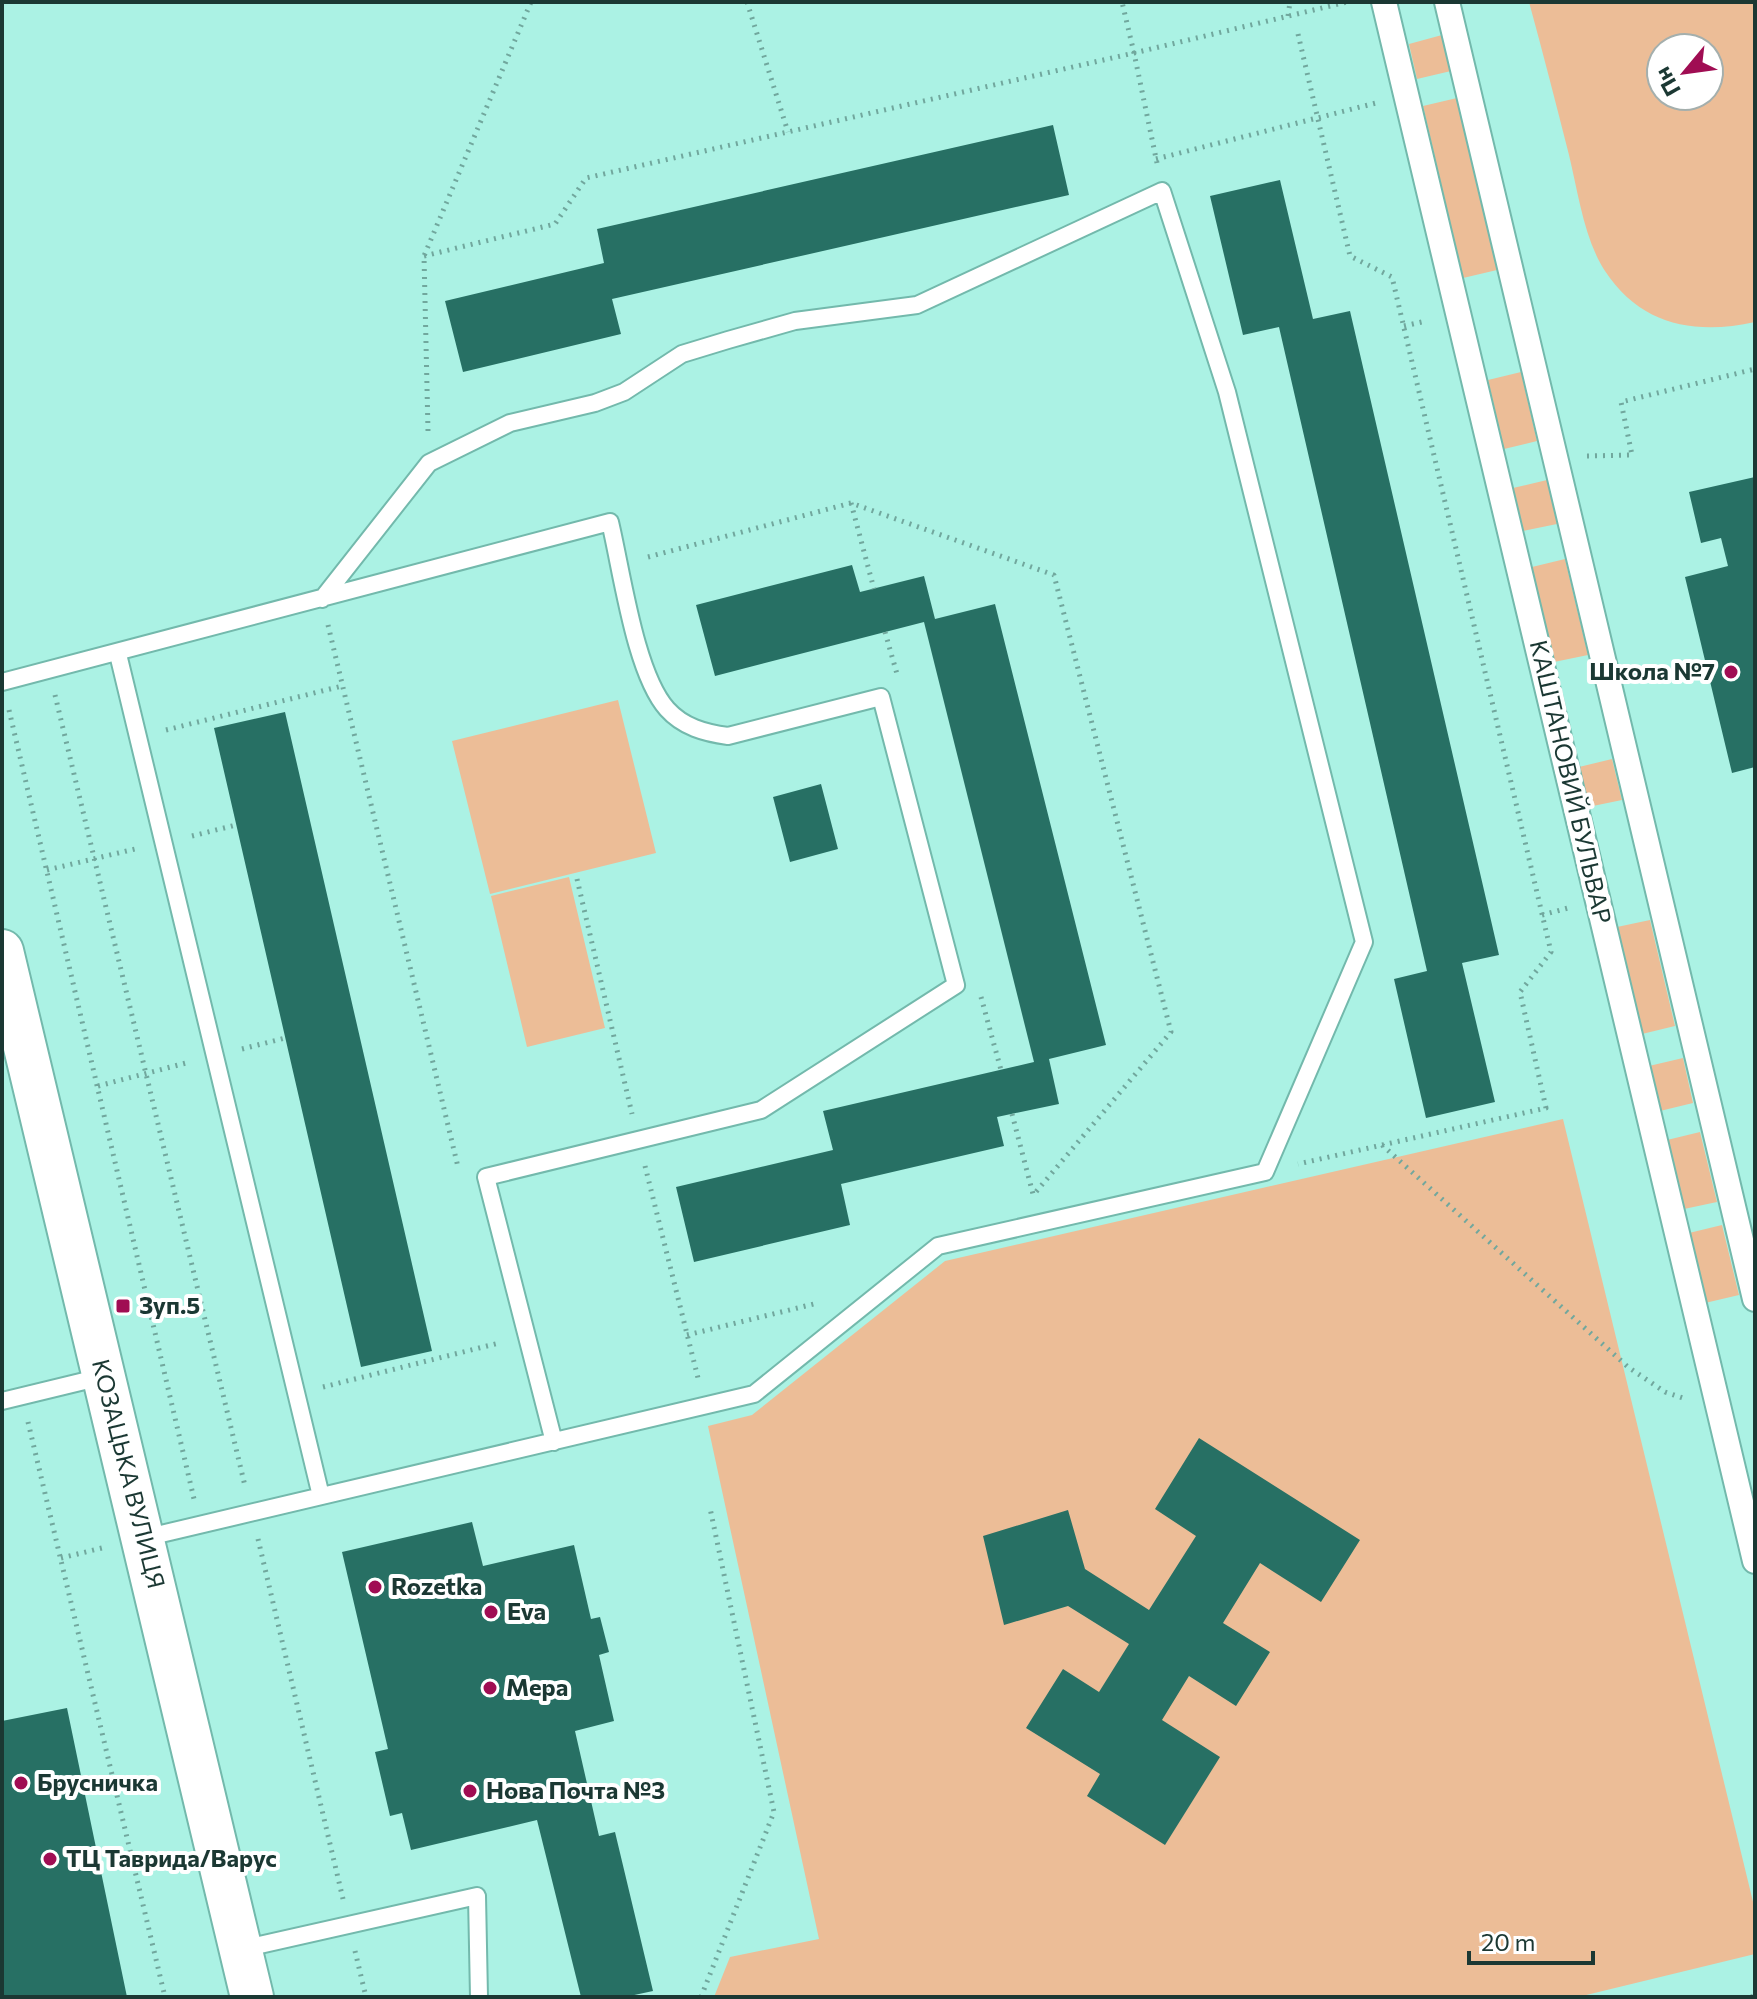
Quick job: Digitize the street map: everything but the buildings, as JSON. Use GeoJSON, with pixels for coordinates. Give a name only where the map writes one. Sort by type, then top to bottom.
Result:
{"type":"FeatureCollection","features":[{"type":"Feature","properties":{"kind":"street","name":"КАШТАНОВИЙ БУЛЬВАР"},"geometry":{"type":"LineString","coordinates":[[1384,2],[1755,1561]]}},
{"type":"Feature","properties":{"kind":"street"},"geometry":{"type":"LineString","coordinates":[[1447,2],[1755,1299]]}},
{"type":"Feature","properties":{"kind":"street","name":"КОЗАЦЬКА ВУЛИЦЯ"},"geometry":{"type":"LineString","coordinates":[[2,951],[252,1997]]}},
{"type":"Feature","properties":{"kind":"lane"},"geometry":{"type":"LineString","coordinates":[[144,1538],[754,1394],[938,1246],[1265,1172],[1364,942],[1227,392],[1162,191],[917,305],[795,321],[682,354],[624,392],[595,403],[510,423],[429,463],[322,599]]}},
{"type":"Feature","properties":{"kind":"lane"},"geometry":{"type":"LineString","coordinates":[[4,689],[50,670],[610,522],[646,672],[668,710],[684,723],[706,733],[728,736],[881,697],[956,985],[761,1110],[486,1177],[554,1442]]}},
{"type":"Feature","properties":{"kind":"lane"},"geometry":{"type":"LineString","coordinates":[[118,654],[321,1496]]}},
{"type":"Feature","properties":{"kind":"lane"},"geometry":{"type":"LineString","coordinates":[[2,1401],[105,1376]]}},
{"type":"Feature","properties":{"kind":"lane"},"geometry":{"type":"LineString","coordinates":[[240,1949],[477,1896],[479,1997]]}},
{"type":"Feature","properties":{"kind":"path"},"geometry":{"type":"LineString","coordinates":[[429,463],[424,256],[531,2]]}},
{"type":"Feature","properties":{"kind":"path"},"geometry":{"type":"LineString","coordinates":[[747,2],[788,132]]}},
{"type":"Feature","properties":{"kind":"path"},"geometry":{"type":"LineString","coordinates":[[1122,2],[1162,191]]}},
{"type":"Feature","properties":{"kind":"path"},"geometry":{"type":"LineString","coordinates":[[1288,16],[1290,2]]}},
{"type":"Feature","properties":{"kind":"path"},"geometry":{"type":"LineString","coordinates":[[424,256],[555,224],[586,178],[1347,2]]}},
{"type":"Feature","properties":{"kind":"path"},"geometry":{"type":"LineString","coordinates":[[1265,1172],[1546,1108],[1520,992],[1551,952],[1392,277],[1350,256],[1298,34]]}},
{"type":"Feature","properties":{"kind":"path"},"geometry":{"type":"LineString","coordinates":[[1156,159],[1406,96]]}},
{"type":"Feature","properties":{"kind":"path"},"geometry":{"type":"LineString","coordinates":[[1555,457],[1632,455],[1621,402],[1755,369]]}},
{"type":"Feature","properties":{"kind":"path"},"geometry":{"type":"LineString","coordinates":[[648,557],[851,503],[1054,575],[1171,1032],[1033,1195],[1019,1198]]}},
{"type":"Feature","properties":{"kind":"path"},"geometry":{"type":"LineString","coordinates":[[851,503],[874,589]]}},
{"type":"Feature","properties":{"kind":"path"},"geometry":{"type":"LineString","coordinates":[[322,599],[459,1175]]}},
{"type":"Feature","properties":{"kind":"path"},"geometry":{"type":"LineString","coordinates":[[50,670],[366,1997]]}},
{"type":"Feature","properties":{"kind":"path"},"geometry":{"type":"LineString","coordinates":[[138,737],[342,686]]}},
{"type":"Feature","properties":{"kind":"path"},"geometry":{"type":"LineString","coordinates":[[4,689],[201,1525]]}},
{"type":"Feature","properties":{"kind":"path"},"geometry":{"type":"LineString","coordinates":[[1012,1114],[1033,1195]]}},
{"type":"Feature","properties":{"kind":"path"},"geometry":{"type":"LineString","coordinates":[[1382,1145],[1641,1378],[1679,1397],[1715,1395]]}},
{"type":"Feature","properties":{"kind":"path"},"geometry":{"type":"LineString","coordinates":[[687,1335],[833,1300]]}},
{"type":"Feature","properties":{"kind":"path"},"geometry":{"type":"LineString","coordinates":[[496,1327],[504,1358]]}},
{"type":"Feature","properties":{"kind":"path"},"geometry":{"type":"LineString","coordinates":[[295,1394],[500,1342]]}},
{"type":"Feature","properties":{"kind":"path"},"geometry":{"type":"LineString","coordinates":[[22,1395],[165,1997]]}},
{"type":"Feature","properties":{"kind":"path"},"geometry":{"type":"LineString","coordinates":[[701,1997],[774,1812],[710,1508]]}},
{"type":"Feature","properties":{"kind":"shaded area"},"geometry":{"type":"Polygon","coordinates":[[[1529,2],[1755,2],[1755,322],[1712,327],[1671,322],[1635,304],[1619,290],[1592,245],[1529,2]]]}},
{"type":"Feature","properties":{"kind":"shaded area"},"geometry":{"type":"Polygon","coordinates":[[[1442,35],[1451,71],[1417,79],[1409,44],[1442,35]]]}},
{"type":"Feature","properties":{"kind":"shaded area"},"geometry":{"type":"Polygon","coordinates":[[[1457,98],[1497,270],[1463,278],[1423,106],[1457,98]]]}},
{"type":"Feature","properties":{"kind":"shaded area"},"geometry":{"type":"Polygon","coordinates":[[[1521,372],[1537,441],[1504,449],[1488,380],[1521,372]]]}},
{"type":"Feature","properties":{"kind":"shaded area"},"geometry":{"type":"Polygon","coordinates":[[[1547,480],[1557,524],[1523,531],[1513,488],[1547,480]]]}},
{"type":"Feature","properties":{"kind":"shaded area"},"geometry":{"type":"Polygon","coordinates":[[[1565,559],[1588,655],[1554,662],[1532,567],[1565,559]]]}},
{"type":"Feature","properties":{"kind":"shaded area"},"geometry":{"type":"Polygon","coordinates":[[[618,700],[656,853],[490,894],[452,741],[618,700]]]}},
{"type":"Feature","properties":{"kind":"shaded area"},"geometry":{"type":"Polygon","coordinates":[[[1612,759],[1622,800],[1588,807],[1579,767],[1612,759]]]}},
{"type":"Feature","properties":{"kind":"shaded area"},"geometry":{"type":"Polygon","coordinates":[[[569,877],[605,1028],[527,1047],[491,896],[569,877]]]}},
{"type":"Feature","properties":{"kind":"shaded area"},"geometry":{"type":"Polygon","coordinates":[[[1650,920],[1675,1026],[1642,1034],[1617,927],[1650,920]]]}},
{"type":"Feature","properties":{"kind":"shaded area"},"geometry":{"type":"Polygon","coordinates":[[[1683,1058],[1693,1103],[1660,1111],[1649,1066],[1683,1058]]]}},
{"type":"Feature","properties":{"kind":"shaded area"},"geometry":{"type":"Polygon","coordinates":[[[1563,1119],[1755,1910],[1755,1954],[1578,1997],[714,1997],[730,1957],[819,1939],[708,1426],[752,1415],[945,1261],[1563,1119]]]}},
{"type":"Feature","properties":{"kind":"shaded area"},"geometry":{"type":"Polygon","coordinates":[[[1700,1132],[1717,1202],[1684,1209],[1667,1140],[1700,1132]]]}},
{"type":"Feature","properties":{"kind":"shaded area"},"geometry":{"type":"Polygon","coordinates":[[[1722,1225],[1739,1295],[1705,1303],[1689,1233],[1722,1225]]]}},
{"type":"Feature","properties":{"kind":"place","name":"Школа №7"},"geometry":{"type":"Point","coordinates":[1731,672]}},
{"type":"Feature","properties":{"kind":"place","name":"Зуп.5"},"geometry":{"type":"Point","coordinates":[123,1306]}},
{"type":"Feature","properties":{"kind":"place","name":"Rozetka"},"geometry":{"type":"Point","coordinates":[375,1587]}},
{"type":"Feature","properties":{"kind":"place","name":"Eva"},"geometry":{"type":"Point","coordinates":[491,1612]}},
{"type":"Feature","properties":{"kind":"place","name":"Мера"},"geometry":{"type":"Point","coordinates":[490,1688]}},
{"type":"Feature","properties":{"kind":"place","name":"Брусничка"},"geometry":{"type":"Point","coordinates":[21,1783]}},
{"type":"Feature","properties":{"kind":"place","name":"Нова Почта №3"},"geometry":{"type":"Point","coordinates":[470,1791]}},
{"type":"Feature","properties":{"kind":"place","name":"ТЦ Таврида/Варус"},"geometry":{"type":"Point","coordinates":[50,1859]}}]}
